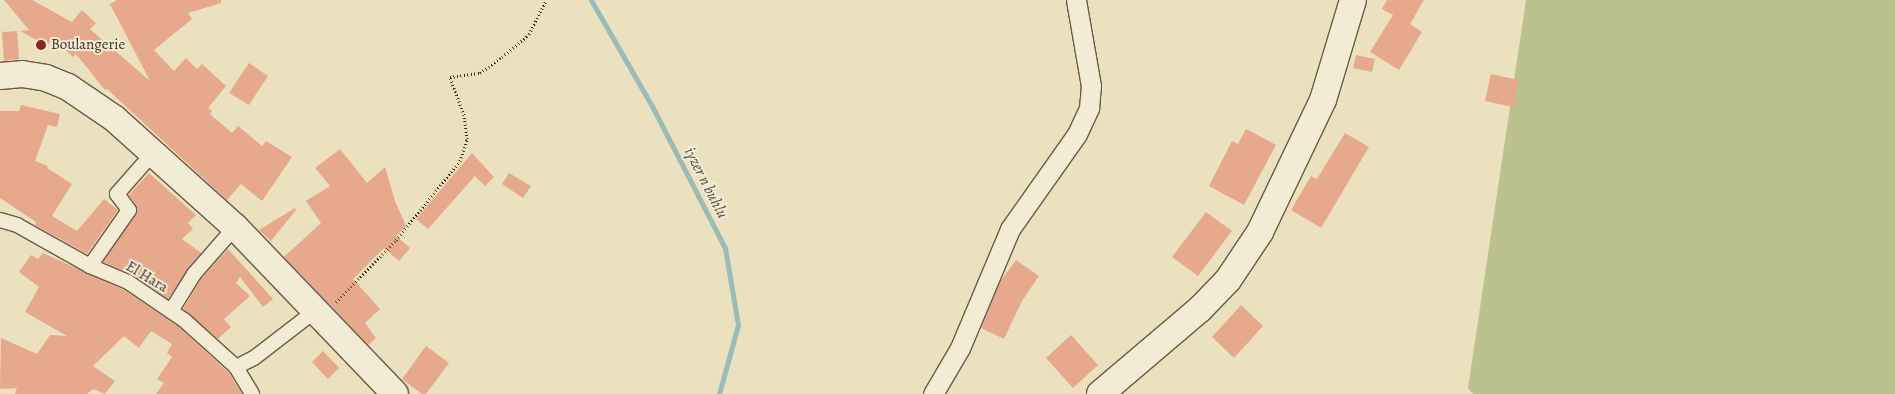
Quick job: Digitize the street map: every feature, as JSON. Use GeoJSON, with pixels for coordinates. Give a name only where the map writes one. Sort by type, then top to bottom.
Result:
{"type":"FeatureCollection","features":[{"type":"Feature","properties":{"kind":"main road"},"geometry":{"type":"LineString","coordinates":[[1100,394],[1200,309],[1228,280],[1260,232],[1323,100],[1353,0]]}},
{"type":"Feature","properties":{"kind":"main road"},"geometry":{"type":"LineString","coordinates":[[0,76],[22,74],[46,78],[68,87],[115,119],[154,152],[235,227],[395,394]]}},
{"type":"Feature","properties":{"kind":"street"},"geometry":{"type":"LineString","coordinates":[[933,394],[960,348],[1010,229],[1077,134],[1089,108],[1092,86],[1076,0]]}},
{"type":"Feature","properties":{"kind":"street"},"geometry":{"type":"LineString","coordinates":[[90,266],[129,210],[117,194],[154,152]]}},
{"type":"Feature","properties":{"kind":"street","name":"El Hara"},"geometry":{"type":"LineString","coordinates":[[0,220],[17,225],[90,266],[128,282],[172,311],[236,367],[252,394]]}},
{"type":"Feature","properties":{"kind":"street"},"geometry":{"type":"LineString","coordinates":[[172,311],[194,274],[235,227]]}},
{"type":"Feature","properties":{"kind":"street"},"geometry":{"type":"LineString","coordinates":[[236,367],[254,358],[319,314]]}},
{"type":"Feature","properties":{"kind":"path"},"geometry":{"type":"LineString","coordinates":[[319,314],[402,233],[460,161],[467,139],[464,115],[450,77],[480,73],[502,57],[529,34],[546,0]]}},
{"type":"Feature","properties":{"kind":"green space"},"geometry":{"type":"Polygon","coordinates":[[[1526,0],[1895,0],[1895,394],[1473,394],[1468,388],[1526,0]]]}},
{"type":"Feature","properties":{"kind":"building"},"geometry":{"type":"Polygon","coordinates":[[[4,0],[32,0],[72,22],[82,10],[96,23],[90,29],[150,81],[110,4],[117,0],[221,0],[221,3],[188,13],[192,19],[154,50],[174,71],[186,58],[197,69],[202,64],[226,86],[208,108],[212,111],[210,114],[232,133],[238,126],[262,146],[266,141],[292,157],[262,201],[241,184],[227,200],[107,89],[105,90],[76,54],[73,57],[52,38],[47,46],[20,31],[29,30],[4,0]]]}},
{"type":"Feature","properties":{"kind":"building"},"geometry":{"type":"Polygon","coordinates":[[[1387,0],[1424,0],[1410,24],[1422,32],[1399,70],[1370,52],[1393,15],[1382,9],[1387,0]]]}},
{"type":"Feature","properties":{"kind":"building"},"geometry":{"type":"Polygon","coordinates":[[[17,31],[19,59],[4,61],[2,32],[17,31]]]}},
{"type":"Feature","properties":{"kind":"building"},"geometry":{"type":"Polygon","coordinates":[[[1356,55],[1375,59],[1372,72],[1353,68],[1356,55]]]}},
{"type":"Feature","properties":{"kind":"building"},"geometry":{"type":"Polygon","coordinates":[[[249,63],[268,76],[249,105],[229,93],[249,63]]]}},
{"type":"Feature","properties":{"kind":"building"},"geometry":{"type":"Polygon","coordinates":[[[1491,74],[1519,80],[1513,107],[1485,101],[1491,74]]]}},
{"type":"Feature","properties":{"kind":"building"},"geometry":{"type":"Polygon","coordinates":[[[21,105],[60,114],[57,127],[48,125],[35,161],[48,166],[47,168],[72,184],[52,216],[77,231],[104,199],[118,210],[87,254],[35,225],[36,222],[0,198],[0,111],[19,111],[21,105]]]}},
{"type":"Feature","properties":{"kind":"building"},"geometry":{"type":"Polygon","coordinates":[[[1246,129],[1276,145],[1244,205],[1209,186],[1232,141],[1238,144],[1246,129]]]}},
{"type":"Feature","properties":{"kind":"building"},"geometry":{"type":"Polygon","coordinates":[[[1345,133],[1369,147],[1321,228],[1291,210],[1311,176],[1317,179],[1345,133]]]}},
{"type":"Feature","properties":{"kind":"building"},"geometry":{"type":"Polygon","coordinates":[[[340,149],[367,183],[385,167],[395,201],[406,226],[396,236],[410,248],[399,261],[384,248],[353,279],[380,309],[365,323],[376,338],[368,345],[284,257],[321,223],[306,201],[330,186],[315,168],[340,149]]]}},
{"type":"Feature","properties":{"kind":"building"},"geometry":{"type":"Polygon","coordinates":[[[472,153],[494,177],[485,186],[475,176],[428,229],[416,219],[472,153]]]}},
{"type":"Feature","properties":{"kind":"building"},"geometry":{"type":"Polygon","coordinates":[[[149,173],[196,215],[188,223],[193,229],[182,239],[201,253],[168,299],[133,275],[103,262],[136,214],[136,205],[129,195],[149,173]]]}},
{"type":"Feature","properties":{"kind":"building"},"geometry":{"type":"Polygon","coordinates":[[[509,173],[531,186],[523,198],[502,184],[509,173]]]}},
{"type":"Feature","properties":{"kind":"building"},"geometry":{"type":"Polygon","coordinates":[[[295,208],[296,210],[271,241],[259,230],[295,208]]]}},
{"type":"Feature","properties":{"kind":"building"},"geometry":{"type":"Polygon","coordinates":[[[1206,212],[1232,231],[1198,276],[1172,257],[1206,212]]]}},
{"type":"Feature","properties":{"kind":"building"},"geometry":{"type":"Polygon","coordinates":[[[228,249],[273,299],[263,307],[240,277],[236,283],[250,296],[224,319],[231,327],[218,339],[183,309],[201,279],[228,249]]]}},
{"type":"Feature","properties":{"kind":"building"},"geometry":{"type":"Polygon","coordinates":[[[43,253],[124,290],[179,327],[229,373],[242,394],[156,394],[164,383],[157,379],[172,357],[167,353],[172,344],[151,331],[139,348],[124,336],[93,366],[115,381],[105,394],[93,389],[87,394],[15,394],[17,388],[0,389],[1,338],[37,354],[50,335],[67,336],[25,312],[39,287],[19,272],[31,255],[38,259],[43,253]]]}},
{"type":"Feature","properties":{"kind":"building"},"geometry":{"type":"Polygon","coordinates":[[[1016,260],[1039,276],[1022,301],[1004,339],[981,328],[999,283],[1016,260]]]}},
{"type":"Feature","properties":{"kind":"building"},"geometry":{"type":"Polygon","coordinates":[[[1241,305],[1263,326],[1234,358],[1212,337],[1241,305]]]}},
{"type":"Feature","properties":{"kind":"building"},"geometry":{"type":"Polygon","coordinates":[[[1071,335],[1098,365],[1073,388],[1046,358],[1071,335]]]}},
{"type":"Feature","properties":{"kind":"building"},"geometry":{"type":"Polygon","coordinates":[[[426,346],[449,363],[426,394],[422,394],[402,379],[426,346]]]}},
{"type":"Feature","properties":{"kind":"building"},"geometry":{"type":"Polygon","coordinates":[[[323,351],[339,368],[328,379],[312,362],[323,351]]]}},
{"type":"Feature","properties":{"kind":"waterway","name":"iγzer n buhlu"},"geometry":{"type":"LineString","coordinates":[[591,0],[652,106],[725,248],[738,325],[719,394]]}},
{"type":"Feature","properties":{"kind":"place","name":"Boulangerie"},"geometry":{"type":"Point","coordinates":[41,45]}}]}
